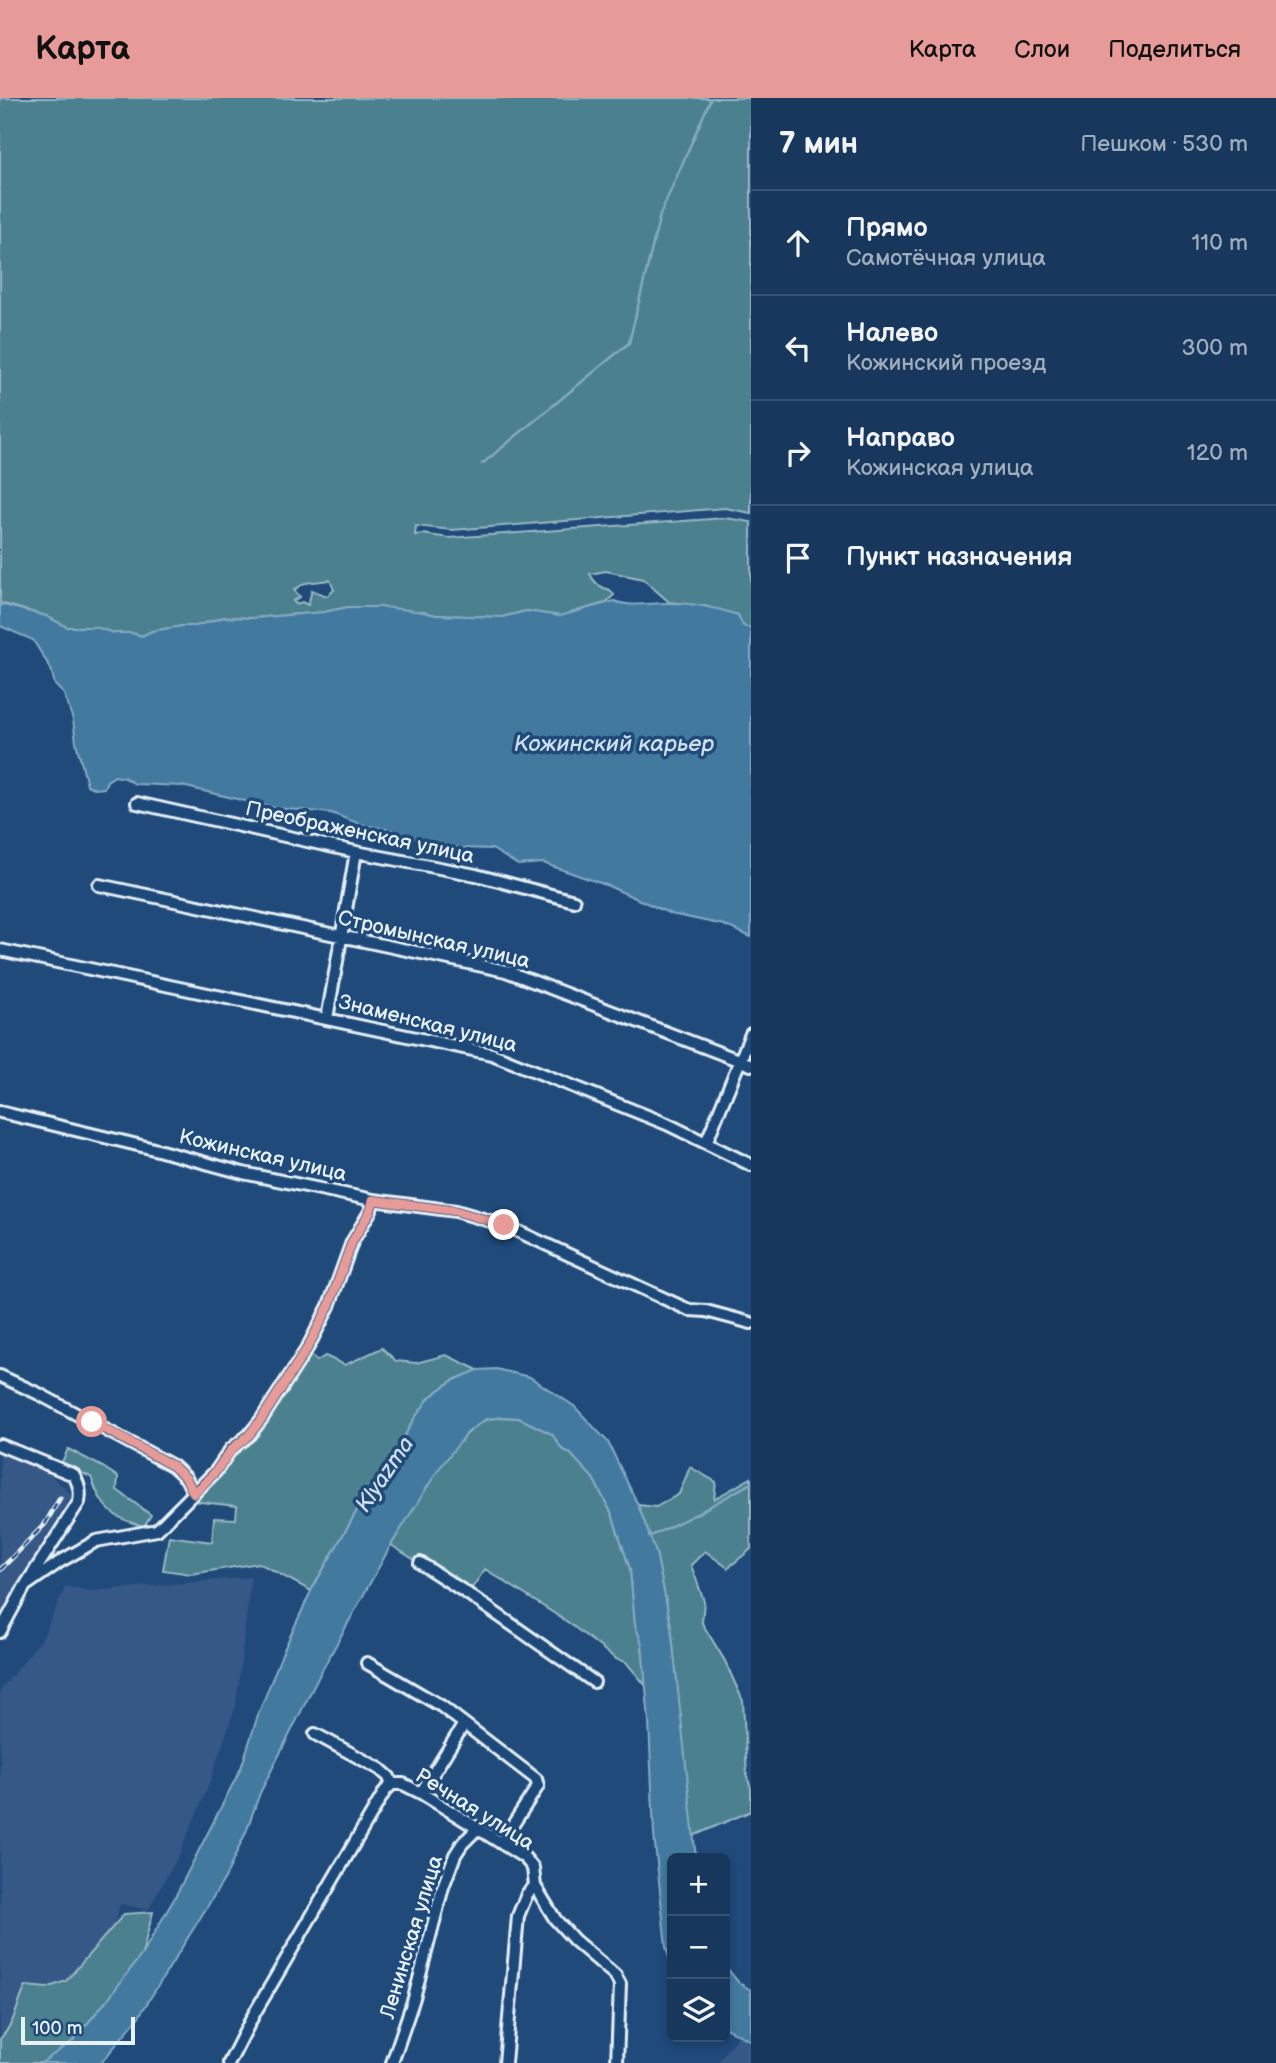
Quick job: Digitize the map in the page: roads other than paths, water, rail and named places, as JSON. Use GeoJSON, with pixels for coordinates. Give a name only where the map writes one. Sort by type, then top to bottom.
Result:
{"type":"FeatureCollection","features":[{"type":"Feature","properties":{"kind":"street","name":"Преображенская улица"},"geometry":{"type":"LineString","coordinates":[[137,803],[356,852],[477,875],[574,901]]}},
{"type":"Feature","properties":{"kind":"street"},"geometry":{"type":"LineString","coordinates":[[327,1019],[356,852]]}},
{"type":"Feature","properties":{"kind":"street","name":"Стромынская улица"},"geometry":{"type":"LineString","coordinates":[[99,885],[506,971],[746,1063]]}},
{"type":"Feature","properties":{"kind":"street","name":"Знаменская улица"},"geometry":{"type":"LineString","coordinates":[[0,950],[492,1054],[667,1124],[751,1165]]}},
{"type":"Feature","properties":{"kind":"street"},"geometry":{"type":"LineString","coordinates":[[706,1143],[746,1063],[751,1034]]}},
{"type":"Feature","properties":{"kind":"street","name":"Кожинская улица"},"geometry":{"type":"LineString","coordinates":[[0,1112],[243,1173],[373,1200],[456,1211],[504,1225],[689,1310],[706,1311],[751,1323]]}},
{"type":"Feature","properties":{"kind":"street"},"geometry":{"type":"LineString","coordinates":[[25,1586],[96,1541],[157,1530],[216,1471],[232,1449],[249,1435],[308,1347],[329,1306],[352,1242],[371,1210],[373,1200]]}},
{"type":"Feature","properties":{"kind":"street"},"geometry":{"type":"LineString","coordinates":[[0,1376],[173,1466],[186,1478],[194,1494]]}},
{"type":"Feature","properties":{"kind":"street"},"geometry":{"type":"LineString","coordinates":[[0,1446],[74,1475],[80,1485],[79,1502],[25,1586],[0,1632]]}},
{"type":"Feature","properties":{"kind":"street"},"geometry":{"type":"LineString","coordinates":[[419,1563],[594,1682]]}},
{"type":"Feature","properties":{"kind":"street"},"geometry":{"type":"LineString","coordinates":[[367,1663],[441,1706],[538,1782],[501,1843]]}},
{"type":"Feature","properties":{"kind":"street"},"geometry":{"type":"LineString","coordinates":[[421,1793],[464,1724]]}},
{"type":"Feature","properties":{"kind":"street","name":"Речная улица"},"geometry":{"type":"LineString","coordinates":[[315,1734],[380,1769],[392,1784],[403,1784],[421,1793],[524,1858],[533,1868],[535,1885],[555,1919],[573,1940],[615,1975],[620,1984],[617,2063]]}},
{"type":"Feature","properties":{"kind":"street"},"geometry":{"type":"LineString","coordinates":[[229,2063],[254,2014],[385,1791],[392,1784]]}},
{"type":"Feature","properties":{"kind":"street","name":"Ленинская улица"},"geometry":{"type":"LineString","coordinates":[[392,2063],[414,1998],[454,1855],[477,1829]]}},
{"type":"Feature","properties":{"kind":"street"},"geometry":{"type":"LineString","coordinates":[[505,2063],[519,1916],[527,1894],[535,1885]]}},
{"type":"Feature","properties":{"kind":"water","name":"Кожинский карьер"},"geometry":{"type":"Polygon","coordinates":[[[614,601],[628,604],[679,603],[705,606],[738,615],[743,626],[751,628],[751,937],[724,925],[671,914],[606,885],[543,863],[518,865],[492,849],[460,848],[426,842],[391,830],[363,825],[331,813],[275,808],[182,786],[135,784],[115,776],[107,781],[104,788],[95,789],[87,785],[73,720],[64,694],[55,685],[51,669],[33,640],[0,626],[0,604],[46,616],[67,627],[95,627],[114,633],[142,636],[152,631],[196,626],[224,617],[253,618],[324,612],[348,607],[385,607],[436,615],[502,617],[526,611],[560,616],[614,601]]]}},
{"type":"Feature","properties":{"kind":"water","name":"Klyazma"},"geometry":{"type":"Polygon","coordinates":[[[496,1369],[530,1377],[574,1406],[608,1442],[638,1505],[656,1553],[671,1626],[695,1853],[667,1853],[667,1950],[654,1835],[642,1644],[635,1624],[630,1569],[612,1514],[593,1478],[570,1453],[562,1449],[552,1434],[519,1418],[486,1419],[468,1432],[438,1470],[391,1545],[320,1674],[260,1793],[225,1878],[138,2018],[101,2063],[41,2063],[73,2041],[108,1999],[142,1954],[174,1899],[241,1768],[282,1654],[311,1591],[366,1495],[381,1479],[414,1419],[430,1397],[452,1381],[478,1370],[496,1369]]]}},
{"type":"Feature","properties":{"kind":"water"},"geometry":{"type":"Polygon","coordinates":[[[730,1972],[739,1983],[751,1990],[751,2041],[730,2030],[730,1972]]]}},
{"type":"Feature","properties":{"kind":"waterway"},"geometry":{"type":"LineString","coordinates":[[482,464],[629,343],[660,215],[711,98]]}},
{"type":"Feature","properties":{"kind":"waterway"},"geometry":{"type":"LineString","coordinates":[[649,1537],[751,1483]]}},
{"type":"Feature","properties":{"kind":"railway"},"geometry":{"type":"LineString","coordinates":[[0,1570],[45,1524],[60,1498]]}}]}
